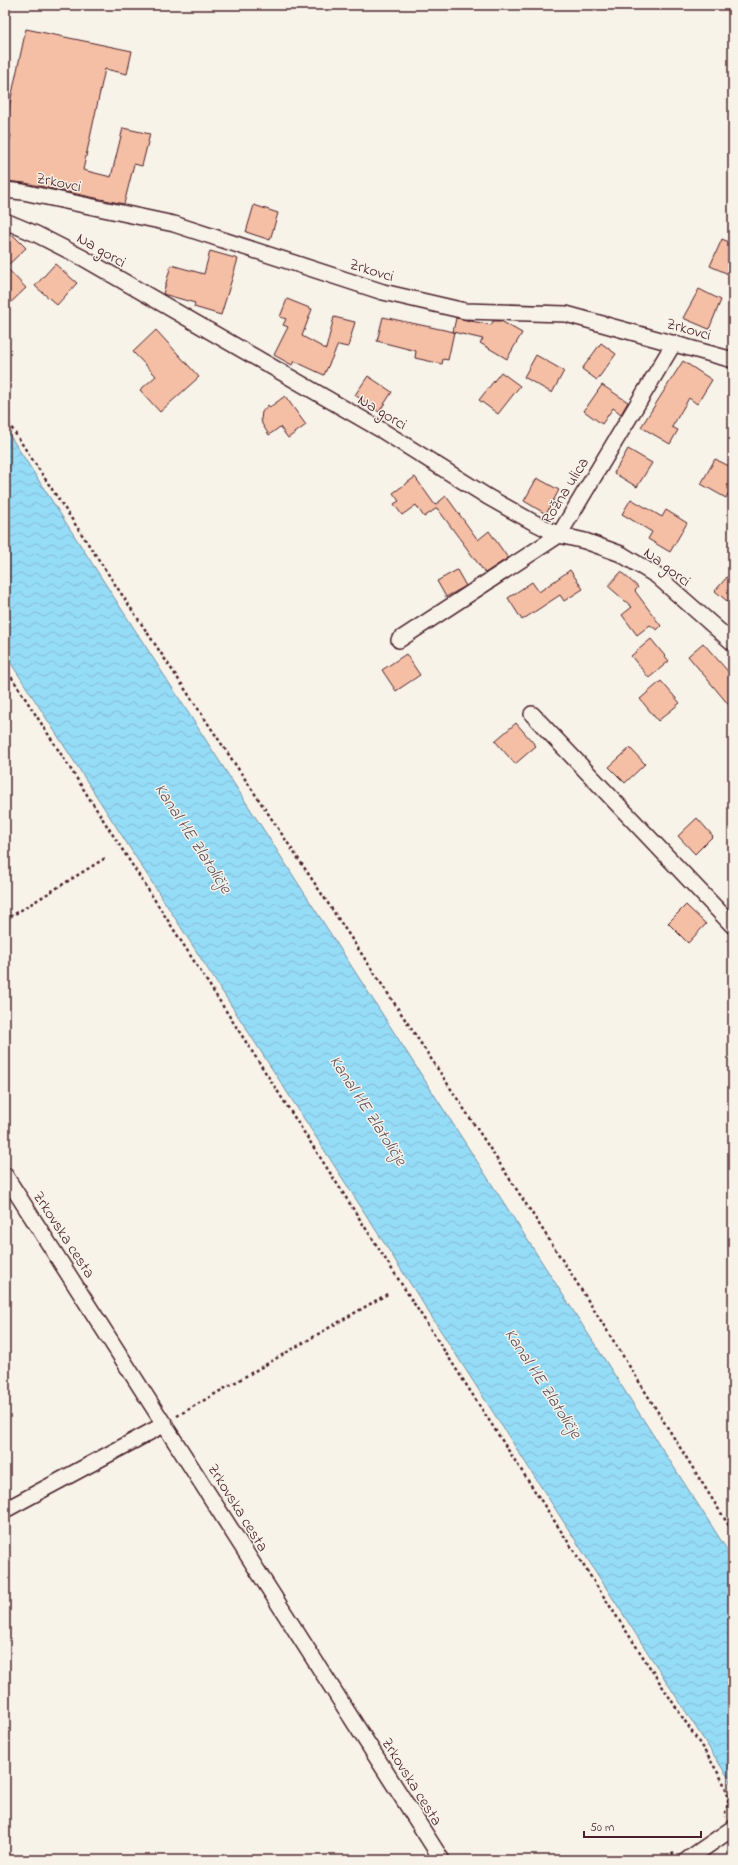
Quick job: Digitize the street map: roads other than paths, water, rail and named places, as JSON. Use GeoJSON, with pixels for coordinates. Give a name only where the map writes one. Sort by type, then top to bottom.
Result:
{"type":"FeatureCollection","features":[{"type":"Feature","properties":{"kind":"street","name":"Zrkovci"},"geometry":{"type":"LineString","coordinates":[[5,190],[23,192],[174,224],[383,292],[465,311],[566,314],[733,360]]}},
{"type":"Feature","properties":{"kind":"street","name":"Na gorci"},"geometry":{"type":"LineString","coordinates":[[5,221],[36,234],[83,258],[378,428],[488,497],[531,521],[560,535],[585,541],[621,554],[657,576],[733,643]]}},
{"type":"Feature","properties":{"kind":"street","name":"Rožna ulica"},"geometry":{"type":"LineString","coordinates":[[399,640],[560,535],[674,343]]}},
{"type":"Feature","properties":{"kind":"street"},"geometry":{"type":"LineString","coordinates":[[532,714],[733,926]]}},
{"type":"Feature","properties":{"kind":"street","name":"Zrkovska cesta"},"geometry":{"type":"LineString","coordinates":[[5,1175],[442,1860]]}},
{"type":"Feature","properties":{"kind":"street"},"geometry":{"type":"LineString","coordinates":[[5,1510],[165,1424]]}},
{"type":"Feature","properties":{"kind":"street"},"geometry":{"type":"LineString","coordinates":[[687,1860],[730,1830]]}},
{"type":"Feature","properties":{"kind":"water","name":"Kanal HE Zlatoličje"},"geometry":{"type":"Polygon","coordinates":[[[5,428],[733,1559],[733,1785],[5,654],[5,428]]]}}]}
